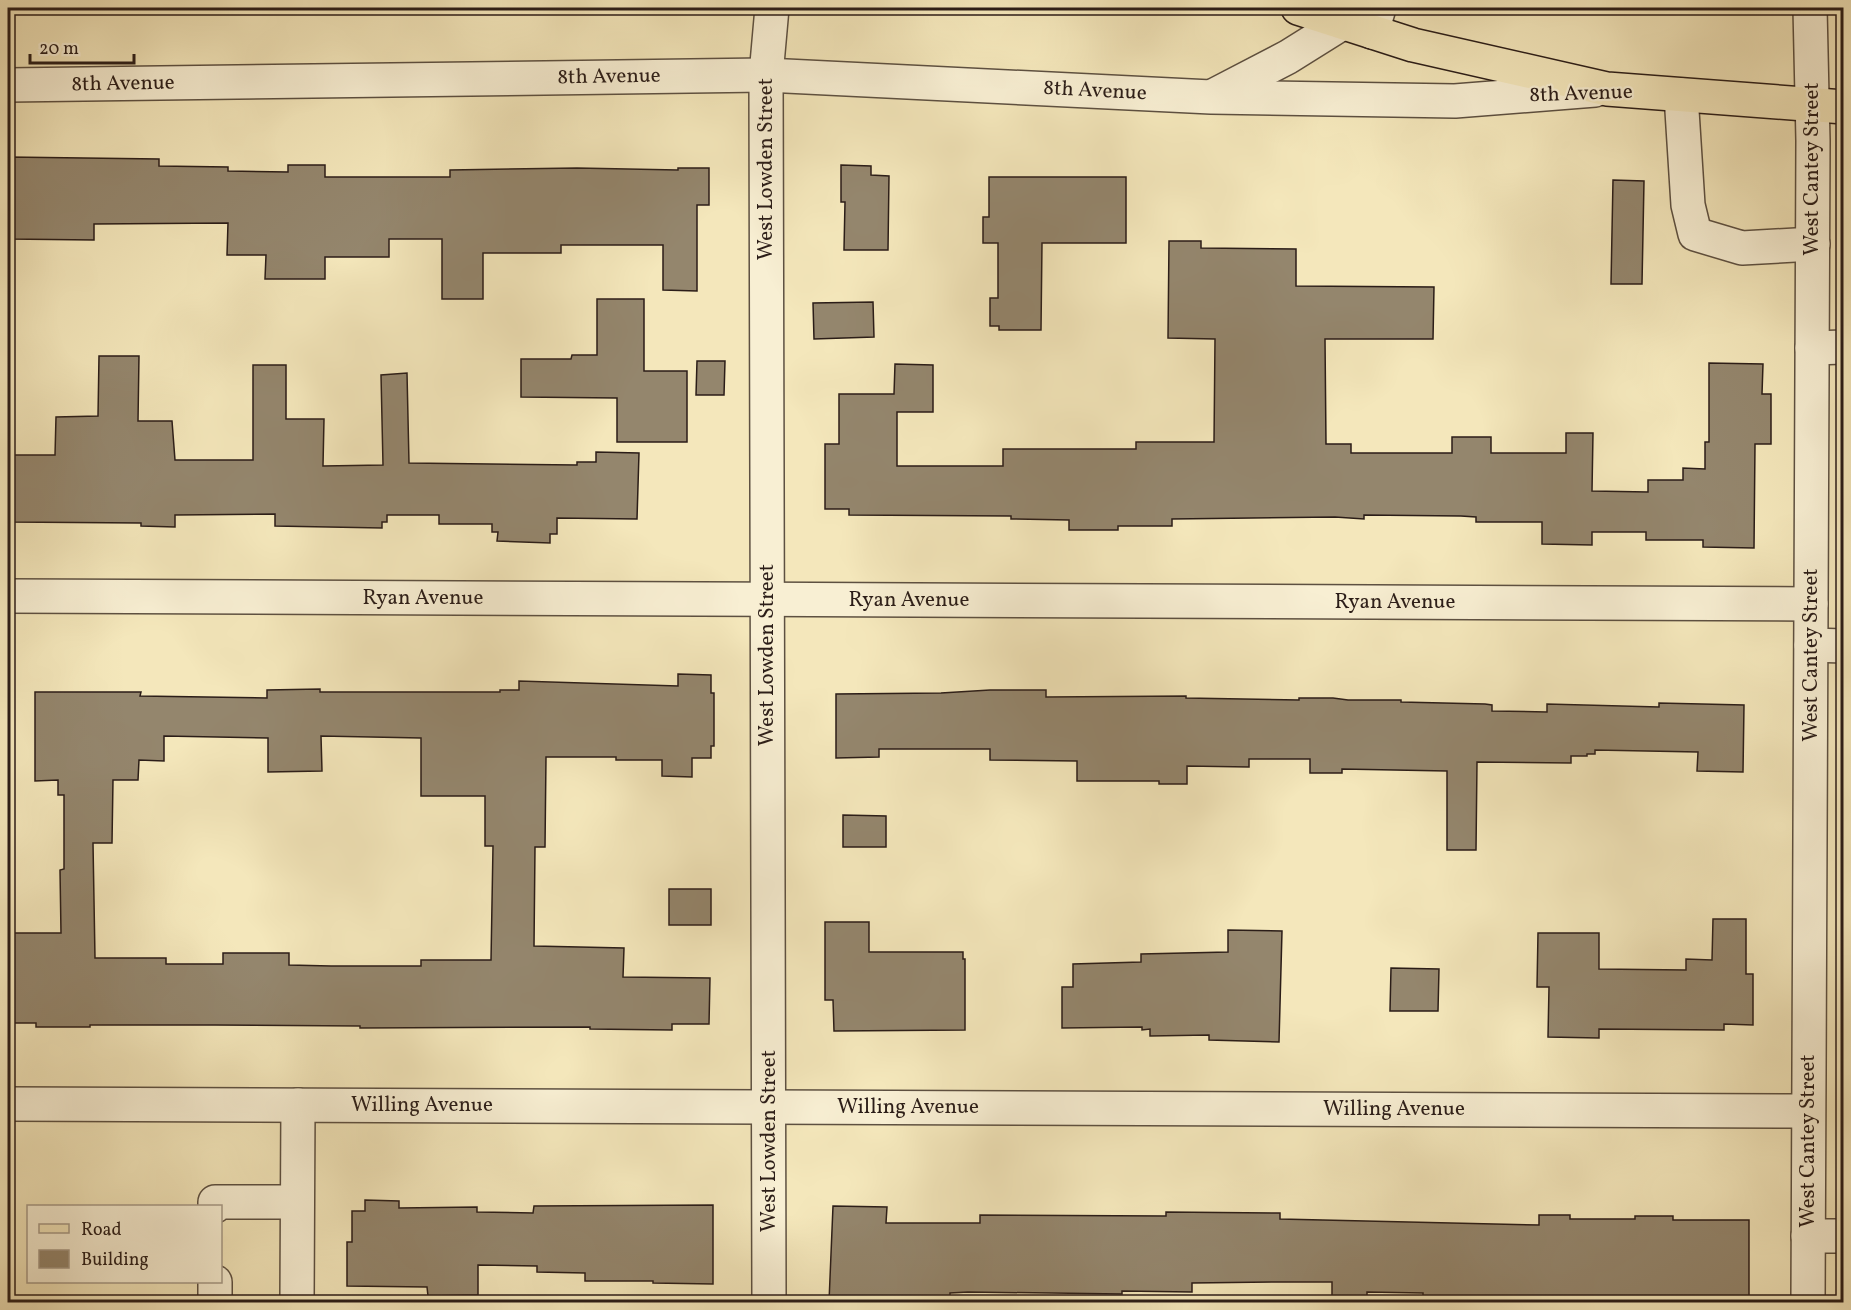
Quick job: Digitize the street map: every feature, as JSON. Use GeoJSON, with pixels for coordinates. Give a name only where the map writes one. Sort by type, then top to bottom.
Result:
{"type":"FeatureCollection","features":[{"type":"Feature","properties":{"kind":"main road"},"geometry":{"type":"LineString","coordinates":[[1298,8],[1365,21],[1413,45],[1607,89]]}},
{"type":"Feature","properties":{"kind":"main road","name":"8th Avenue"},"geometry":{"type":"LineString","coordinates":[[1607,89],[1828,107]]}},
{"type":"Feature","properties":{"kind":"street","name":"West Lowden Street"},"geometry":{"type":"LineString","coordinates":[[769,1302],[766,75],[771,8]]}},
{"type":"Feature","properties":{"kind":"street","name":"West Cantey Street"},"geometry":{"type":"LineString","coordinates":[[1808,1302],[1811,604],[1828,347],[1813,244],[1828,107],[1810,8]]}},
{"type":"Feature","properties":{"kind":"street"},"geometry":{"type":"LineString","coordinates":[[1211,97],[1365,21]]}},
{"type":"Feature","properties":{"kind":"street","name":"8th Avenue"},"geometry":{"type":"LineString","coordinates":[[8,85],[766,75],[1211,97],[1455,101],[1607,89]]}},
{"type":"Feature","properties":{"kind":"street"},"geometry":{"type":"LineString","coordinates":[[1681,95],[1688,204],[1695,234],[1742,248],[1813,244]]}},
{"type":"Feature","properties":{"kind":"street","name":"Ryan Avenue"},"geometry":{"type":"LineString","coordinates":[[8,596],[1811,604]]}},
{"type":"Feature","properties":{"kind":"street"},"geometry":{"type":"LineString","coordinates":[[1811,645],[1844,646]]}},
{"type":"Feature","properties":{"kind":"street","name":"Willing Avenue"},"geometry":{"type":"LineString","coordinates":[[8,1104],[1808,1111]]}},
{"type":"Feature","properties":{"kind":"street"},"geometry":{"type":"LineString","coordinates":[[297,1302],[298,1105]]}},
{"type":"Feature","properties":{"kind":"street"},"geometry":{"type":"LineString","coordinates":[[215,1205],[215,1202],[297,1202]]}},
{"type":"Feature","properties":{"kind":"street"},"geometry":{"type":"LineString","coordinates":[[1808,1236],[1844,1236]]}},
{"type":"Feature","properties":{"kind":"street"},"geometry":{"type":"LineString","coordinates":[[214,1302],[215,1283]]}},
{"type":"Feature","properties":{"kind":"building"},"geometry":{"type":"Polygon","coordinates":[[[8,157],[159,159],[159,166],[228,167],[228,171],[288,172],[288,165],[325,165],[325,177],[450,177],[450,170],[709,168],[709,205],[697,205],[697,291],[663,290],[663,245],[561,245],[561,253],[483,253],[483,299],[442,299],[442,239],[389,239],[389,257],[325,257],[325,279],[265,279],[266,255],[227,255],[228,223],[94,224],[94,240],[8,239],[8,157]]]}},
{"type":"Feature","properties":{"kind":"building"},"geometry":{"type":"Polygon","coordinates":[[[841,165],[871,166],[871,175],[889,176],[888,250],[844,250],[845,202],[841,202],[841,165]]]}},
{"type":"Feature","properties":{"kind":"building"},"geometry":{"type":"Polygon","coordinates":[[[989,177],[1126,177],[1126,243],[1042,243],[1041,330],[999,330],[999,326],[990,326],[990,298],[998,298],[998,243],[983,243],[983,217],[989,217],[989,177]]]}},
{"type":"Feature","properties":{"kind":"building"},"geometry":{"type":"Polygon","coordinates":[[[1613,180],[1644,181],[1642,284],[1611,284],[1613,180]]]}},
{"type":"Feature","properties":{"kind":"building"},"geometry":{"type":"Polygon","coordinates":[[[1169,241],[1201,241],[1201,248],[1296,249],[1296,286],[1434,287],[1433,339],[1325,339],[1326,444],[1351,444],[1351,453],[1452,453],[1452,437],[1491,437],[1491,453],[1566,453],[1566,433],[1593,433],[1592,491],[1648,492],[1648,480],[1683,480],[1683,468],[1705,469],[1705,442],[1709,442],[1709,363],[1763,364],[1762,394],[1771,394],[1771,444],[1755,444],[1754,548],[1703,547],[1703,540],[1646,540],[1646,532],[1592,532],[1592,545],[1542,544],[1542,522],[1476,522],[1476,517],[1461,516],[1364,515],[1364,519],[1335,517],[1172,519],[1172,526],[1118,526],[1118,530],[1069,530],[1069,520],[1011,519],[1011,516],[849,515],[849,509],[825,509],[825,444],[839,444],[839,394],[894,394],[895,364],[933,365],[933,412],[897,412],[897,466],[1003,466],[1003,449],[1136,449],[1136,442],[1214,442],[1215,339],[1168,338],[1169,241]]]}},
{"type":"Feature","properties":{"kind":"building"},"geometry":{"type":"Polygon","coordinates":[[[597,299],[644,299],[644,371],[687,371],[687,442],[617,442],[617,398],[521,397],[521,359],[571,359],[572,355],[597,355],[597,299]]]}},
{"type":"Feature","properties":{"kind":"building"},"geometry":{"type":"Polygon","coordinates":[[[873,302],[874,337],[814,339],[813,303],[873,302]]]}},
{"type":"Feature","properties":{"kind":"building"},"geometry":{"type":"Polygon","coordinates":[[[99,356],[139,356],[138,421],[172,421],[175,460],[253,460],[253,365],[286,365],[286,419],[324,419],[323,466],[383,465],[381,375],[407,373],[409,463],[577,465],[577,462],[596,462],[596,452],[639,453],[637,519],[557,518],[557,534],[550,534],[550,543],[497,541],[498,532],[492,532],[492,524],[439,524],[439,515],[387,515],[387,522],[382,522],[382,528],[275,526],[275,514],[175,515],[175,527],[141,526],[141,523],[8,522],[8,455],[55,455],[56,417],[98,416],[99,356]]]}},
{"type":"Feature","properties":{"kind":"building"},"geometry":{"type":"Polygon","coordinates":[[[697,361],[725,361],[724,395],[696,395],[697,361]]]}},
{"type":"Feature","properties":{"kind":"building"},"geometry":{"type":"Polygon","coordinates":[[[678,674],[711,675],[711,693],[714,693],[714,746],[711,746],[711,758],[692,758],[692,777],[662,776],[662,760],[616,760],[616,757],[546,757],[545,847],[535,847],[534,946],[624,948],[623,977],[710,978],[709,1024],[672,1024],[672,1030],[590,1029],[590,1027],[360,1028],[360,1026],[215,1025],[36,1027],[36,1023],[8,1023],[8,933],[61,933],[60,870],[64,869],[64,795],[58,795],[58,780],[35,781],[35,692],[141,692],[140,696],[267,698],[267,690],[500,692],[500,690],[519,690],[519,681],[678,686],[678,674]],[[164,736],[164,761],[139,760],[138,780],[113,780],[112,843],[93,843],[95,958],[166,958],[166,964],[223,964],[223,953],[289,953],[289,965],[331,966],[421,966],[421,960],[491,960],[493,846],[485,846],[485,796],[421,796],[421,738],[321,736],[322,771],[268,772],[268,738],[164,736]]]}},
{"type":"Feature","properties":{"kind":"building"},"geometry":{"type":"Polygon","coordinates":[[[1046,690],[1046,697],[1186,696],[1186,698],[1401,700],[1401,702],[1485,704],[1492,705],[1492,711],[1547,712],[1547,704],[1659,707],[1659,703],[1744,705],[1743,772],[1697,771],[1698,752],[1595,750],[1595,754],[1587,754],[1587,756],[1571,756],[1571,763],[1477,762],[1476,850],[1447,850],[1447,771],[1342,769],[1342,773],[1310,773],[1310,759],[1249,759],[1249,767],[1187,766],[1187,784],[1159,784],[1159,781],[1077,781],[1077,761],[990,760],[990,749],[879,749],[879,757],[836,758],[836,694],[1046,690]]]}},
{"type":"Feature","properties":{"kind":"building"},"geometry":{"type":"Polygon","coordinates":[[[843,815],[886,816],[886,847],[843,847],[843,815]]]}},
{"type":"Feature","properties":{"kind":"building"},"geometry":{"type":"Polygon","coordinates":[[[669,889],[711,889],[711,925],[669,925],[669,889]]]}},
{"type":"Feature","properties":{"kind":"building"},"geometry":{"type":"Polygon","coordinates":[[[1713,919],[1746,919],[1746,974],[1753,974],[1753,1025],[1724,1024],[1724,1030],[1599,1029],[1599,1038],[1548,1037],[1549,987],[1537,987],[1538,933],[1599,933],[1599,969],[1686,970],[1686,959],[1712,960],[1713,919]]]}},
{"type":"Feature","properties":{"kind":"building"},"geometry":{"type":"Polygon","coordinates":[[[825,922],[869,922],[869,952],[963,952],[963,959],[965,959],[965,1030],[834,1031],[833,1000],[825,1000],[825,922]]]}},
{"type":"Feature","properties":{"kind":"building"},"geometry":{"type":"Polygon","coordinates":[[[1228,930],[1282,931],[1279,1042],[1209,1040],[1209,1035],[1150,1036],[1150,1029],[1142,1030],[1142,1027],[1062,1028],[1062,987],[1073,987],[1073,964],[1141,962],[1141,954],[1228,952],[1228,930]]]}},
{"type":"Feature","properties":{"kind":"building"},"geometry":{"type":"Polygon","coordinates":[[[1391,968],[1439,969],[1438,1011],[1390,1011],[1391,968]]]}},
{"type":"Feature","properties":{"kind":"building"},"geometry":{"type":"Polygon","coordinates":[[[365,1200],[399,1201],[399,1208],[477,1207],[477,1212],[533,1213],[534,1206],[713,1205],[713,1284],[585,1281],[585,1273],[537,1272],[537,1266],[478,1265],[478,1295],[428,1296],[427,1287],[347,1286],[347,1242],[352,1242],[352,1211],[365,1211],[365,1200]]]}},
{"type":"Feature","properties":{"kind":"building"},"geometry":{"type":"Polygon","coordinates":[[[833,1206],[887,1207],[886,1223],[980,1223],[980,1215],[1166,1216],[1166,1212],[1280,1213],[1280,1219],[1539,1225],[1539,1215],[1570,1215],[1570,1219],[1635,1219],[1635,1216],[1673,1216],[1673,1220],[1749,1220],[1749,1298],[1577,1296],[1577,1302],[1423,1300],[1423,1293],[1367,1292],[1367,1302],[1332,1302],[1332,1282],[1280,1282],[1192,1283],[1192,1292],[1122,1291],[1122,1294],[968,1292],[950,1293],[950,1302],[829,1302],[833,1206]]]}}]}
